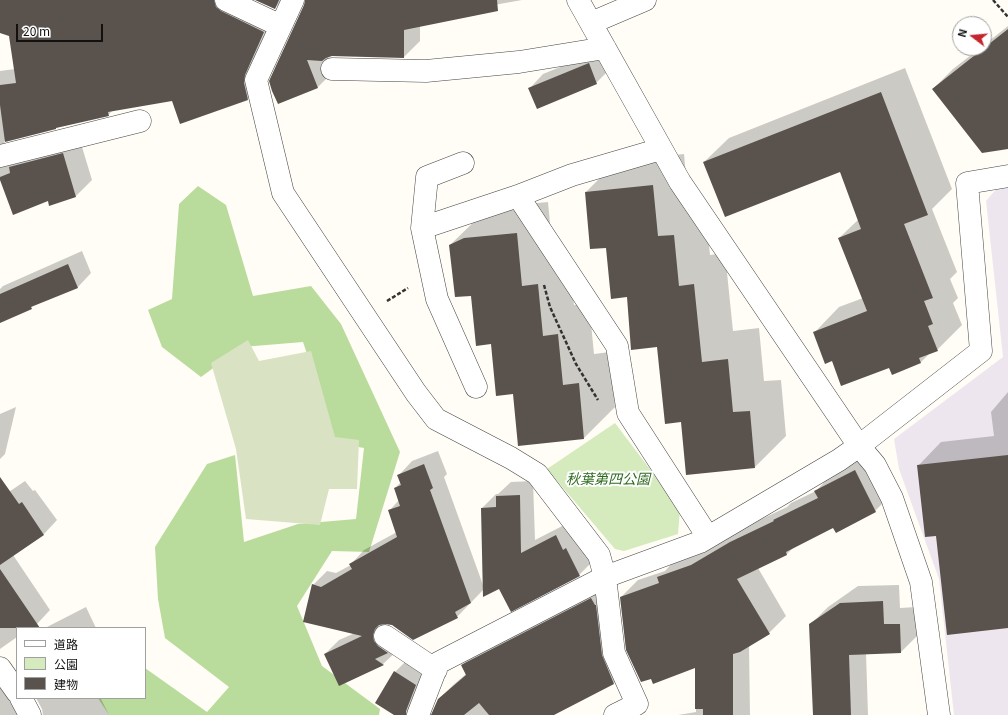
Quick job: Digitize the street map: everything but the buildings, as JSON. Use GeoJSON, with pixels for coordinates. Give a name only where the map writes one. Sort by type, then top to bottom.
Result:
{"type":"FeatureCollection","features":[{"type":"Feature","properties":{"kind":"street"},"geometry":{"type":"LineString","coordinates":[[226,0],[281,26]]}},
{"type":"Feature","properties":{"kind":"street"},"geometry":{"type":"LineString","coordinates":[[293,0],[256,80],[283,193],[416,393],[436,419],[511,458],[537,474],[599,554],[605,577],[614,652],[637,704],[615,715]]}},
{"type":"Feature","properties":{"kind":"street"},"geometry":{"type":"LineString","coordinates":[[578,0],[680,182],[859,446],[875,465],[892,498],[921,582],[939,715]]}},
{"type":"Feature","properties":{"kind":"street"},"geometry":{"type":"LineString","coordinates":[[591,23],[645,0]]}},
{"type":"Feature","properties":{"kind":"street"},"geometry":{"type":"LineString","coordinates":[[332,70],[426,71],[519,62],[606,48]]}},
{"type":"Feature","properties":{"kind":"street"},"geometry":{"type":"LineString","coordinates":[[0,156],[140,121]]}},
{"type":"Feature","properties":{"kind":"street"},"geometry":{"type":"LineString","coordinates":[[422,228],[518,196],[572,175],[661,149]]}},
{"type":"Feature","properties":{"kind":"street"},"geometry":{"type":"LineString","coordinates":[[463,163],[427,177],[422,228],[437,299],[476,387]]}},
{"type":"Feature","properties":{"kind":"street"},"geometry":{"type":"LineString","coordinates":[[418,715],[438,663],[605,577],[700,542],[839,460],[982,351],[967,183],[1008,176]]}},
{"type":"Feature","properties":{"kind":"street"},"geometry":{"type":"LineString","coordinates":[[518,196],[617,346],[628,413],[708,537]]}},
{"type":"Feature","properties":{"kind":"street"},"geometry":{"type":"LineString","coordinates":[[385,636],[436,670]]}},
{"type":"Feature","properties":{"kind":"street"},"geometry":{"type":"LineString","coordinates":[[0,668],[16,691]]}},
{"type":"Feature","properties":{"kind":"street"},"geometry":{"type":"LineString","coordinates":[[22,699],[30,715]]}},
{"type":"Feature","properties":{"kind":"path"},"geometry":{"type":"LineString","coordinates":[[993,0],[1008,17]]}},
{"type":"Feature","properties":{"kind":"path"},"geometry":{"type":"LineString","coordinates":[[543,282],[550,307],[576,364],[601,404]]}},
{"type":"Feature","properties":{"kind":"path"},"geometry":{"type":"LineString","coordinates":[[387,301],[406,290]]}},
{"type":"Feature","properties":{"kind":"shaded area"},"geometry":{"type":"Polygon","coordinates":[[[1008,186],[1008,715],[954,715],[939,579],[899,469],[894,439],[1003,357],[986,201],[997,188],[1008,186]]]}},
{"type":"Feature","properties":{"kind":"green space"},"geometry":{"type":"Polygon","coordinates":[[[198,186],[226,205],[253,296],[311,286],[341,324],[400,452],[369,552],[332,551],[297,606],[322,666],[380,709],[379,715],[109,715],[99,699],[146,699],[146,669],[207,712],[229,687],[165,638],[158,599],[155,547],[207,464],[235,455],[244,542],[298,524],[356,519],[364,448],[309,438],[318,386],[303,342],[242,347],[201,377],[162,347],[148,310],[172,299],[179,204],[198,186]]]}},
{"type":"Feature","properties":{"kind":"green space"},"geometry":{"type":"Polygon","coordinates":[[[248,340],[259,361],[311,351],[335,437],[359,440],[357,489],[329,489],[320,525],[246,519],[236,449],[211,363],[248,340]]]}},
{"type":"Feature","properties":{"kind":"green space","name":"秋葉第四公園"},"geometry":{"type":"Polygon","coordinates":[[[615,423],[680,509],[678,534],[624,551],[615,549],[547,469],[615,423]]]}}]}
